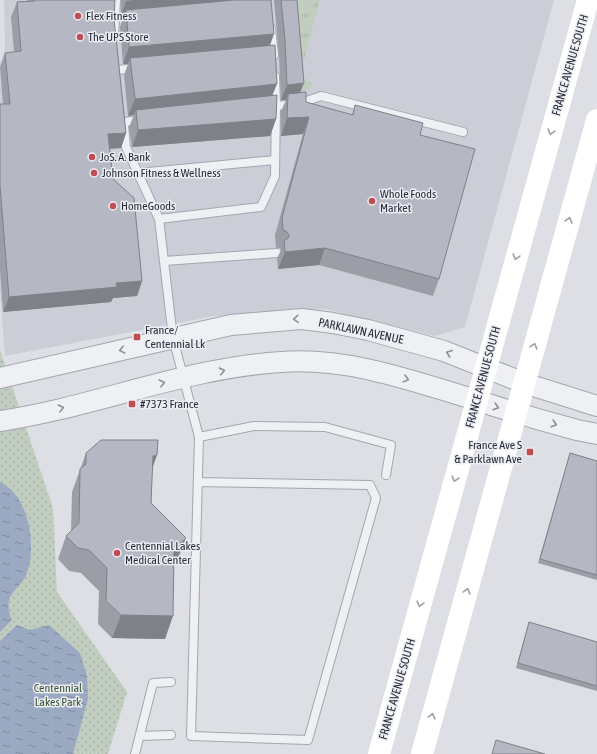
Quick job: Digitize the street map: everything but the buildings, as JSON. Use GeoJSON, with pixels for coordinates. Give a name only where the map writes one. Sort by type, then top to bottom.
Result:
{"type":"FeatureCollection","features":[{"type":"Feature","properties":{"kind":"main road","name":"FRANCE AVENUE SOUTH"},"geometry":{"type":"LineString","coordinates":[[379,754],[588,0]]}},
{"type":"Feature","properties":{"kind":"main road"},"geometry":{"type":"LineString","coordinates":[[422,754],[597,120]]}},
{"type":"Feature","properties":{"kind":"street","name":"PARKLAWN AVENUE"},"geometry":{"type":"LineString","coordinates":[[7,376],[231,325],[302,319],[333,323],[444,350],[524,383],[597,406]]}},
{"type":"Feature","properties":{"kind":"street"},"geometry":{"type":"LineString","coordinates":[[0,421],[24,417],[184,378],[254,364],[307,362],[368,369],[516,413],[597,434]]}},
{"type":"Feature","properties":{"kind":"lane"},"geometry":{"type":"LineString","coordinates":[[115,41],[119,22],[116,0]]}},
{"type":"Feature","properties":{"kind":"lane"},"geometry":{"type":"LineString","coordinates":[[159,219],[261,207],[275,176],[276,160],[272,106],[273,62],[270,22]]}},
{"type":"Feature","properties":{"kind":"lane"},"geometry":{"type":"LineString","coordinates":[[118,70],[142,68]]}},
{"type":"Feature","properties":{"kind":"lane"},"geometry":{"type":"LineString","coordinates":[[272,106],[298,104],[321,96],[463,132]]}},
{"type":"Feature","properties":{"kind":"lane"},"geometry":{"type":"LineString","coordinates":[[154,119],[123,118],[126,147],[159,219],[173,338],[199,437],[190,736],[308,740],[376,498],[370,485],[198,482]]}},
{"type":"Feature","properties":{"kind":"lane"},"geometry":{"type":"LineString","coordinates":[[138,173],[276,160]]}},
{"type":"Feature","properties":{"kind":"lane"},"geometry":{"type":"LineString","coordinates":[[164,261],[277,253]]}},
{"type":"Feature","properties":{"kind":"lane"},"geometry":{"type":"LineString","coordinates":[[199,437],[254,426],[325,427],[391,445],[386,475]]}},
{"type":"Feature","properties":{"kind":"lane"},"geometry":{"type":"LineString","coordinates":[[135,754],[153,683],[171,682]]}},
{"type":"Feature","properties":{"kind":"lane"},"geometry":{"type":"LineString","coordinates":[[140,736],[171,735]]}},
{"type":"Feature","properties":{"kind":"shaded area"},"geometry":{"type":"Polygon","coordinates":[[[4,0],[554,0],[465,327],[435,336],[325,309],[214,316],[5,356],[0,294],[0,65],[5,49],[4,0]]]}},
{"type":"Feature","properties":{"kind":"green space"},"geometry":{"type":"Polygon","coordinates":[[[290,0],[320,0],[299,79],[313,83],[309,89],[298,93],[290,0]]]}},
{"type":"Feature","properties":{"kind":"green space","name":"Centennial Lakes Park"},"geometry":{"type":"Polygon","coordinates":[[[0,350],[53,508],[57,592],[127,692],[108,754],[0,754],[0,350]]]}},
{"type":"Feature","properties":{"kind":"water"},"geometry":{"type":"Polygon","coordinates":[[[0,482],[10,489],[18,498],[24,509],[28,522],[31,549],[27,573],[10,598],[9,611],[12,620],[0,632],[0,482]]]}},
{"type":"Feature","properties":{"kind":"water"},"geometry":{"type":"Polygon","coordinates":[[[17,625],[30,630],[49,625],[80,653],[87,676],[88,699],[73,754],[0,754],[0,641],[17,625]]]}},
{"type":"Feature","properties":{"kind":"place","name":"Flex Fitness"},"geometry":{"type":"Point","coordinates":[78,16]}},
{"type":"Feature","properties":{"kind":"place","name":"The UPS Store"},"geometry":{"type":"Point","coordinates":[80,37]}},
{"type":"Feature","properties":{"kind":"place","name":"JoS. A. Bank"},"geometry":{"type":"Point","coordinates":[92,157]}},
{"type":"Feature","properties":{"kind":"place","name":"Johnson Fitness & Wellness"},"geometry":{"type":"Point","coordinates":[94,173]}},
{"type":"Feature","properties":{"kind":"place","name":"Whole Foods Market"},"geometry":{"type":"Point","coordinates":[372,201]}},
{"type":"Feature","properties":{"kind":"place","name":"HomeGoods"},"geometry":{"type":"Point","coordinates":[113,206]}},
{"type":"Feature","properties":{"kind":"place","name":"France/ Centennial Lk"},"geometry":{"type":"Point","coordinates":[137,337]}},
{"type":"Feature","properties":{"kind":"place","name":"#7373 France"},"geometry":{"type":"Point","coordinates":[132,404]}},
{"type":"Feature","properties":{"kind":"place","name":"France Ave S & Parklawn Ave"},"geometry":{"type":"Point","coordinates":[530,452]}},
{"type":"Feature","properties":{"kind":"place","name":"Centennial Lakes Medical Center"},"geometry":{"type":"Point","coordinates":[117,553]}}]}
